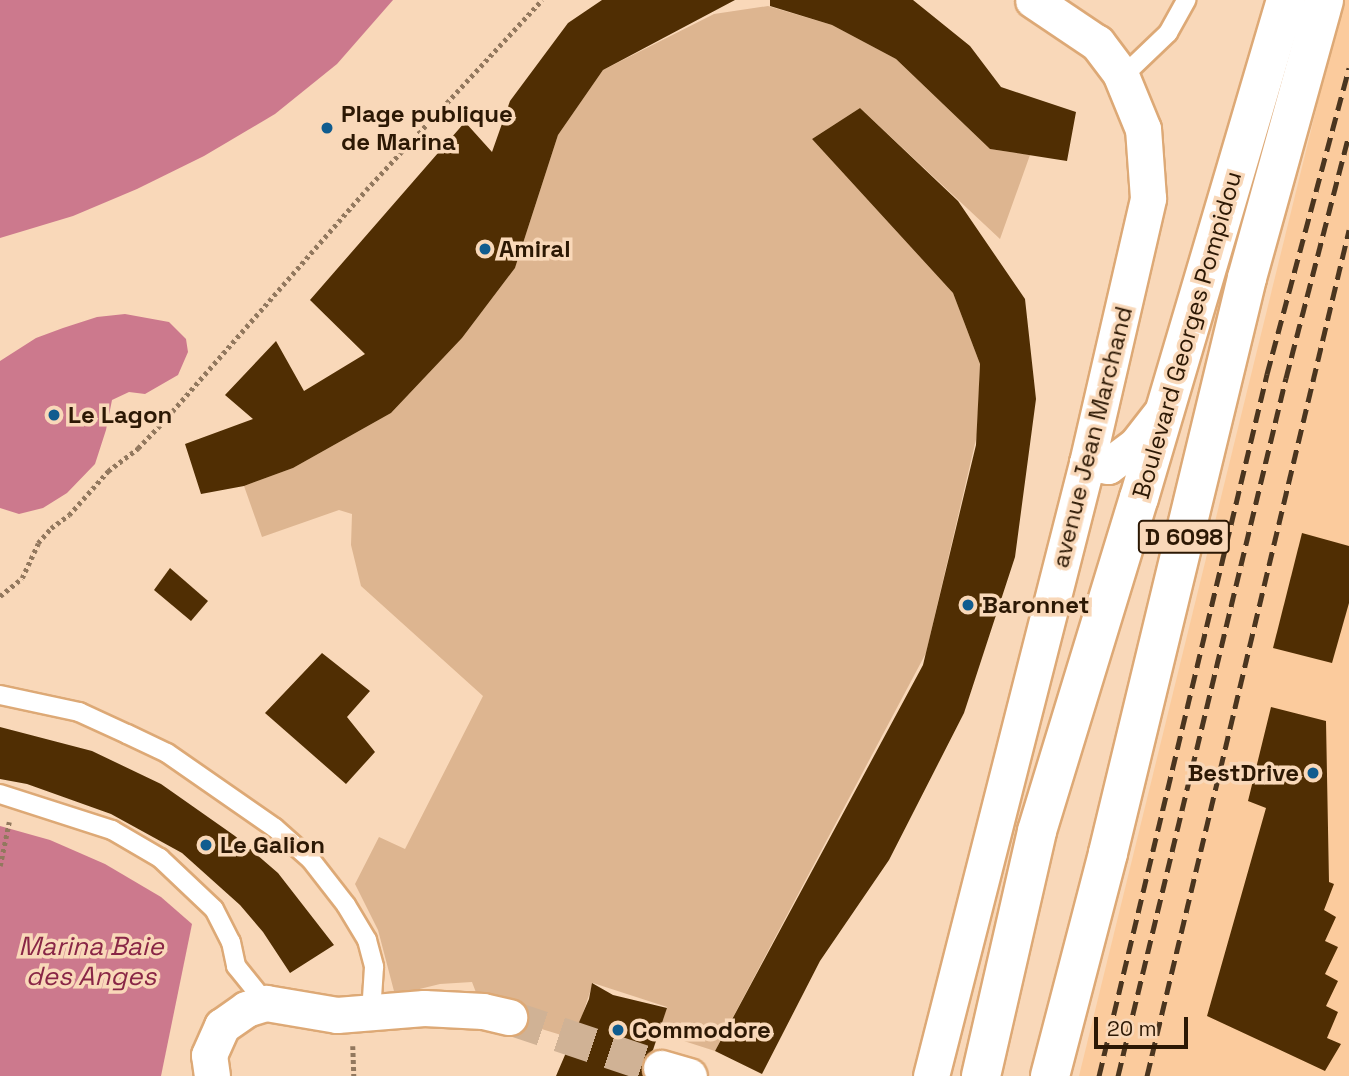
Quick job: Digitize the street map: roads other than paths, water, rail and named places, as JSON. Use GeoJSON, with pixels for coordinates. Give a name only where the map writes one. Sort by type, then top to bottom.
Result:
{"type":"FeatureCollection","features":[{"type":"Feature","properties":{"kind":"main road","name":"Boulevard Georges Pompidou"},"geometry":{"type":"LineString","coordinates":[[981,1076],[1037,831],[1286,0]]}},
{"type":"Feature","properties":{"kind":"main road","name":"Boulevard Georges Pompidou"},"geometry":{"type":"LineString","coordinates":[[1050,1076],[1108,853],[1247,278],[1324,0]]}},
{"type":"Feature","properties":{"kind":"street","name":"avenue Jean Marchand"},"geometry":{"type":"LineString","coordinates":[[930,1076],[1087,463],[1148,198],[1143,129],[1122,77],[1097,43],[1033,0]]}},
{"type":"Feature","properties":{"kind":"street"},"geometry":{"type":"LineString","coordinates":[[1087,463],[1108,466],[1136,445],[1166,406]]}},
{"type":"Feature","properties":{"kind":"street"},"geometry":{"type":"LineString","coordinates":[[212,1076],[209,1055],[222,1026],[246,1009],[266,1003],[337,1016],[424,1008],[483,1011],[509,1017]]}},
{"type":"Feature","properties":{"kind":"lane"},"geometry":{"type":"LineString","coordinates":[[1122,77],[1168,33],[1186,0]]}},
{"type":"Feature","properties":{"kind":"lane"},"geometry":{"type":"LineString","coordinates":[[0,695],[79,712],[157,748],[275,828],[310,860],[346,905],[367,940],[374,967],[371,1014]]}},
{"type":"Feature","properties":{"kind":"lane"},"geometry":{"type":"LineString","coordinates":[[0,794],[112,830],[160,858],[214,909],[231,942],[236,965],[266,1003]]}},
{"type":"Feature","properties":{"kind":"water"},"geometry":{"type":"Polygon","coordinates":[[[0,0],[393,0],[337,64],[275,114],[204,156],[137,189],[73,216],[0,238],[0,0]]]}},
{"type":"Feature","properties":{"kind":"water","name":"Le Lagon"},"geometry":{"type":"Polygon","coordinates":[[[125,314],[169,322],[186,339],[188,352],[178,375],[145,394],[129,392],[112,400],[95,464],[67,493],[43,508],[19,514],[0,508],[0,361],[36,338],[97,317],[125,314]]]}},
{"type":"Feature","properties":{"kind":"water","name":"Marina Baie des Anges"},"geometry":{"type":"Polygon","coordinates":[[[0,826],[50,840],[105,864],[161,897],[192,924],[161,1076],[0,1076],[0,826]]]}},
{"type":"Feature","properties":{"kind":"tunnel"},"geometry":{"type":"LineString","coordinates":[[509,1017],[661,1068]]}},
{"type":"Feature","properties":{"kind":"railway"},"geometry":{"type":"LineString","coordinates":[[1099,1076],[1267,374],[1349,68]]}},
{"type":"Feature","properties":{"kind":"railway"},"geometry":{"type":"LineString","coordinates":[[1118,1076],[1286,378],[1349,134]]}},
{"type":"Feature","properties":{"kind":"railway"},"geometry":{"type":"LineString","coordinates":[[1147,1076],[1349,230]]}},
{"type":"Feature","properties":{"kind":"place","name":"Plage publique de Marina"},"geometry":{"type":"Point","coordinates":[327,128]}},
{"type":"Feature","properties":{"kind":"place","name":"Amiral"},"geometry":{"type":"Point","coordinates":[485,249]}},
{"type":"Feature","properties":{"kind":"place","name":"Le Lagon"},"geometry":{"type":"Point","coordinates":[54,415]}},
{"type":"Feature","properties":{"kind":"place","name":"Baronnet"},"geometry":{"type":"Point","coordinates":[968,605]}},
{"type":"Feature","properties":{"kind":"place","name":"BestDrive"},"geometry":{"type":"Point","coordinates":[1313,773]}},
{"type":"Feature","properties":{"kind":"place","name":"Le Galion"},"geometry":{"type":"Point","coordinates":[206,845]}},
{"type":"Feature","properties":{"kind":"place","name":"Commodore"},"geometry":{"type":"Point","coordinates":[618,1030]}}]}
